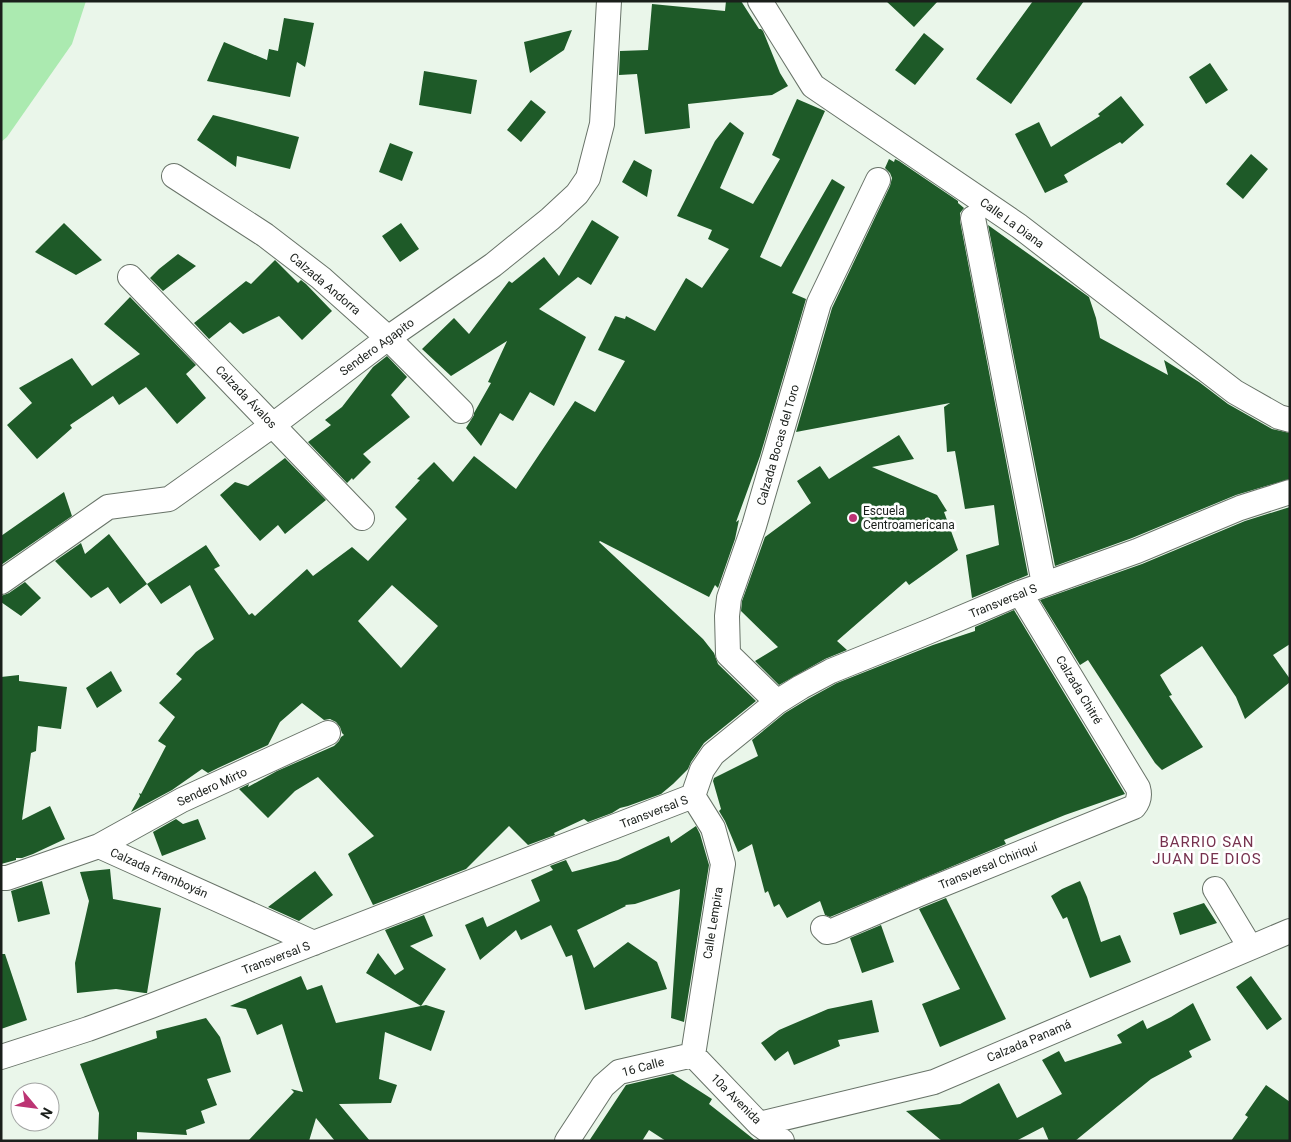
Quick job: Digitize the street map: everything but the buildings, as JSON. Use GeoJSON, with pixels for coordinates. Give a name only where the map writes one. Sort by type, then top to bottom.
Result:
{"type":"FeatureCollection","features":[{"type":"Feature","properties":{"kind":"street","name":"Sendero Agapito"},"geometry":{"type":"LineString","coordinates":[[1,582],[108,507],[169,499],[273,425],[388,338],[493,265],[577,194],[588,178],[602,124],[609,1]]}},
{"type":"Feature","properties":{"kind":"street","name":"Calle La Diana"},"geometry":{"type":"LineString","coordinates":[[760,1],[814,86],[1019,226],[1235,392],[1278,417],[1290,420]]}},
{"type":"Feature","properties":{"kind":"street","name":"Calzada Andorra"},"geometry":{"type":"LineString","coordinates":[[174,176],[265,235],[322,278],[388,338],[461,411]]}},
{"type":"Feature","properties":{"kind":"street","name":"Calzada Bocas del Toro"},"geometry":{"type":"LineString","coordinates":[[778,702],[728,654],[727,616],[729,598],[754,526],[819,302],[878,180]]}},
{"type":"Feature","properties":{"kind":"street"},"geometry":{"type":"LineString","coordinates":[[973,218],[1044,584]]}},
{"type":"Feature","properties":{"kind":"street","name":"Calzada Ávalos"},"geometry":{"type":"LineString","coordinates":[[130,277],[362,518]]}},
{"type":"Feature","properties":{"kind":"street","name":"Transversal S"},"geometry":{"type":"LineString","coordinates":[[1,1056],[88,1029],[151,1006],[693,796],[702,770],[713,754],[801,686],[831,671],[1020,593],[1137,551],[1240,508],[1290,492]]}},
{"type":"Feature","properties":{"kind":"street","name":"Calzada Chitré"},"geometry":{"type":"LineString","coordinates":[[1020,593],[1138,788]]}},
{"type":"Feature","properties":{"kind":"street","name":"Sendero Mirto"},"geometry":{"type":"LineString","coordinates":[[99,846],[182,800],[328,734]]}},
{"type":"Feature","properties":{"kind":"street","name":"Transversal Chiriquí"},"geometry":{"type":"LineString","coordinates":[[823,928],[827,932],[832,931],[1134,806],[1139,798],[1138,788]]}},
{"type":"Feature","properties":{"kind":"street","name":"Calle Lempira"},"geometry":{"type":"LineString","coordinates":[[693,796],[713,828],[723,864],[693,1055]]}},
{"type":"Feature","properties":{"kind":"street","name":"Calzada Framboyán"},"geometry":{"type":"LineString","coordinates":[[1,878],[7,878],[99,846],[314,943]]}},
{"type":"Feature","properties":{"kind":"street"},"geometry":{"type":"LineString","coordinates":[[1215,889],[1250,947]]}},
{"type":"Feature","properties":{"kind":"street","name":"Calzada Panamá"},"geometry":{"type":"LineString","coordinates":[[760,1124],[934,1082],[1290,931]]}},
{"type":"Feature","properties":{"kind":"street","name":"10a Avenida"},"geometry":{"type":"LineString","coordinates":[[693,1055],[760,1124],[782,1141]]}},
{"type":"Feature","properties":{"kind":"street","name":"16 Calle"},"geometry":{"type":"LineString","coordinates":[[567,1141],[602,1086],[619,1072],[693,1055]]}},
{"type":"Feature","properties":{"kind":"shaded area"},"geometry":{"type":"Polygon","coordinates":[[[1,1],[86,1],[72,44],[7,137],[1,142],[1,1]]]}},
{"type":"Feature","properties":{"kind":"place","name":"Escuela Centroamericana"},"geometry":{"type":"Point","coordinates":[853,518]}},
{"type":"Feature","properties":{"kind":"district","name":"BARRIO SAN JUAN DE DIOS"},"geometry":{"type":"Point","coordinates":[1207,850]}}]}
